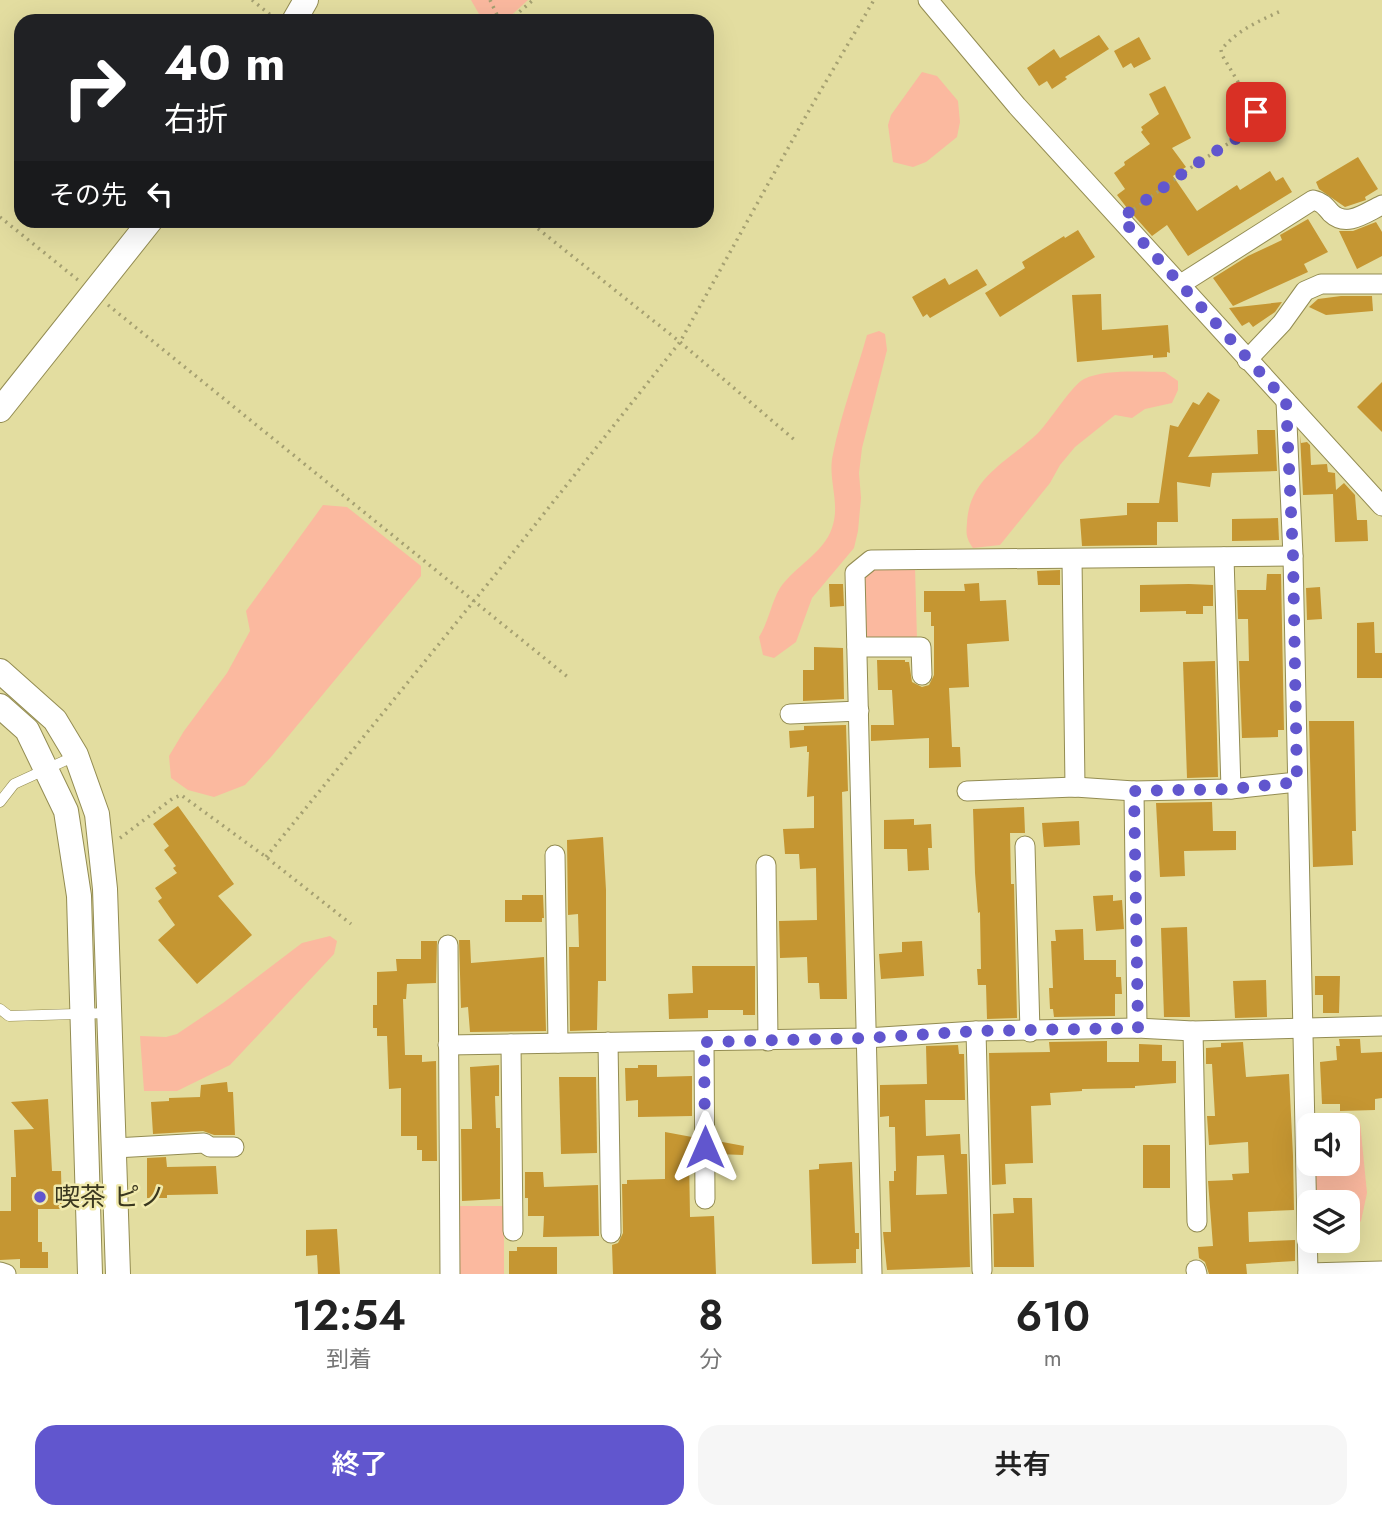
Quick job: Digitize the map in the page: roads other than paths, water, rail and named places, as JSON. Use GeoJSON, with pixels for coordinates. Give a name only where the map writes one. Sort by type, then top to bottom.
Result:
{"type":"FeatureCollection","features":[{"type":"Feature","properties":{"kind":"street"},"geometry":{"type":"LineString","coordinates":[[928,0],[1017,106],[1382,506]]}},
{"type":"Feature","properties":{"kind":"street"},"geometry":{"type":"LineString","coordinates":[[1181,284],[1313,200],[1320,201],[1341,220],[1348,221],[1382,205]]}},
{"type":"Feature","properties":{"kind":"street"},"geometry":{"type":"LineString","coordinates":[[0,410],[145,228]]}},
{"type":"Feature","properties":{"kind":"street"},"geometry":{"type":"LineString","coordinates":[[1247,360],[1282,323],[1305,291],[1321,284],[1382,284]]}},
{"type":"Feature","properties":{"kind":"street"},"geometry":{"type":"LineString","coordinates":[[1286,401],[1293,556],[1308,1274],[1382,1271]]}},
{"type":"Feature","properties":{"kind":"street"},"geometry":{"type":"LineString","coordinates":[[872,1274],[855,573],[871,560],[1293,556]]}},
{"type":"Feature","properties":{"kind":"street"},"geometry":{"type":"LineString","coordinates":[[1224,557],[1231,789]]}},
{"type":"Feature","properties":{"kind":"street"},"geometry":{"type":"LineString","coordinates":[[1072,559],[1075,787]]}},
{"type":"Feature","properties":{"kind":"street"},"geometry":{"type":"LineString","coordinates":[[857,648],[921,647],[922,676]]}},
{"type":"Feature","properties":{"kind":"street"},"geometry":{"type":"LineString","coordinates":[[0,671],[55,720],[76,755],[97,814],[106,889],[118,1274]]}},
{"type":"Feature","properties":{"kind":"street"},"geometry":{"type":"LineString","coordinates":[[0,706],[27,730],[66,811],[79,896],[90,1274]]}},
{"type":"Feature","properties":{"kind":"street"},"geometry":{"type":"LineString","coordinates":[[790,714],[859,711]]}},
{"type":"Feature","properties":{"kind":"street"},"geometry":{"type":"LineString","coordinates":[[967,791],[1075,787],[1134,791],[1231,789],[1297,782]]}},
{"type":"Feature","properties":{"kind":"street"},"geometry":{"type":"LineString","coordinates":[[1134,791],[1138,1028]]}},
{"type":"Feature","properties":{"kind":"street"},"geometry":{"type":"LineString","coordinates":[[1025,846],[1030,1032]]}},
{"type":"Feature","properties":{"kind":"street"},"geometry":{"type":"LineString","coordinates":[[555,855],[558,1043]]}},
{"type":"Feature","properties":{"kind":"street"},"geometry":{"type":"LineString","coordinates":[[766,865],[768,1041]]}},
{"type":"Feature","properties":{"kind":"street"},"geometry":{"type":"LineString","coordinates":[[448,945],[450,1274]]}},
{"type":"Feature","properties":{"kind":"street"},"geometry":{"type":"LineString","coordinates":[[448,1045],[768,1041],[976,1031],[1138,1028],[1193,1031],[1382,1026]]}},
{"type":"Feature","properties":{"kind":"street"},"geometry":{"type":"LineString","coordinates":[[976,1031],[982,1270]]}},
{"type":"Feature","properties":{"kind":"street"},"geometry":{"type":"LineString","coordinates":[[1193,1031],[1197,1222]]}},
{"type":"Feature","properties":{"kind":"street"},"geometry":{"type":"LineString","coordinates":[[608,1042],[611,1233]]}},
{"type":"Feature","properties":{"kind":"street"},"geometry":{"type":"LineString","coordinates":[[704,1042],[705,1199]]}},
{"type":"Feature","properties":{"kind":"street"},"geometry":{"type":"LineString","coordinates":[[511,1044],[513,1231]]}},
{"type":"Feature","properties":{"kind":"street"},"geometry":{"type":"LineString","coordinates":[[115,1148],[204,1143],[210,1147],[234,1147]]}},
{"type":"Feature","properties":{"kind":"street"},"geometry":{"type":"LineString","coordinates":[[0,1272],[6,1274]]}},
{"type":"Feature","properties":{"kind":"lane"},"geometry":{"type":"LineString","coordinates":[[0,802],[14,784],[76,755]]}},
{"type":"Feature","properties":{"kind":"lane"},"geometry":{"type":"LineString","coordinates":[[0,1009],[9,1016],[109,1013]]}},
{"type":"Feature","properties":{"kind":"place","name":"喫茶 ピノ"},"geometry":{"type":"Point","coordinates":[40,1197]}}]}
